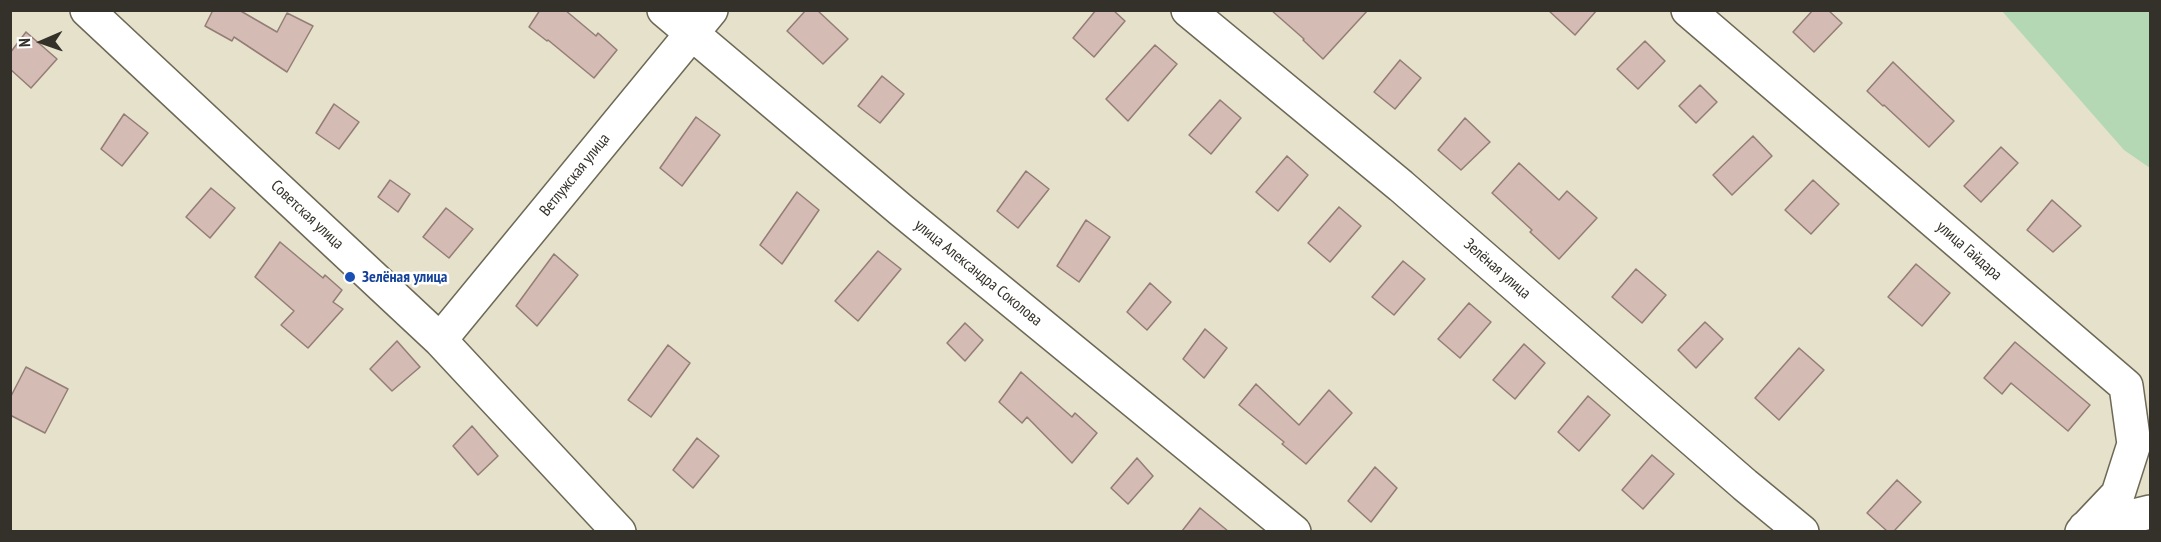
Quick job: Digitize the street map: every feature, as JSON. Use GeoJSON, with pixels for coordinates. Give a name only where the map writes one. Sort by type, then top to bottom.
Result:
{"type":"FeatureCollection","features":[{"type":"Feature","properties":{"kind":"street","name":"Советская улица"},"geometry":{"type":"LineString","coordinates":[[87,10],[440,340],[620,531]]}},
{"type":"Feature","properties":{"kind":"street","name":"улица Александра Соколова"},"geometry":{"type":"LineString","coordinates":[[664,10],[701,22],[901,210],[1294,531]]}},
{"type":"Feature","properties":{"kind":"street","name":"Зелёная улица"},"geometry":{"type":"LineString","coordinates":[[1188,10],[1401,186],[1736,478],[1802,531]]}},
{"type":"Feature","properties":{"kind":"street","name":"улица Гайдара"},"geometry":{"type":"LineString","coordinates":[[1688,10],[2126,386],[2134,444],[2118,494],[2083,530]]}},
{"type":"Feature","properties":{"kind":"street","name":"Ветлужская улица"},"geometry":{"type":"LineString","coordinates":[[440,340],[701,22]]}},
{"type":"Feature","properties":{"kind":"street"},"geometry":{"type":"LineString","coordinates":[[2083,530],[2151,512]]}},
{"type":"Feature","properties":{"kind":"green space"},"geometry":{"type":"Polygon","coordinates":[[[2002,11],[2150,11],[2150,168],[2124,150],[2002,11]]]}},
{"type":"Feature","properties":{"kind":"building"},"geometry":{"type":"Polygon","coordinates":[[[213,10],[239,10],[277,32],[287,13],[313,26],[287,72],[234,37],[232,41],[205,26],[213,10]]]}},
{"type":"Feature","properties":{"kind":"building"},"geometry":{"type":"Polygon","coordinates":[[[540,10],[565,10],[596,36],[598,33],[617,50],[594,78],[529,27],[540,10]]]}},
{"type":"Feature","properties":{"kind":"building"},"geometry":{"type":"Polygon","coordinates":[[[806,10],[817,10],[848,39],[823,64],[787,31],[806,10]]]}},
{"type":"Feature","properties":{"kind":"building"},"geometry":{"type":"Polygon","coordinates":[[[1096,10],[1113,10],[1125,21],[1094,57],[1073,38],[1096,10]]]}},
{"type":"Feature","properties":{"kind":"building"},"geometry":{"type":"Polygon","coordinates":[[[1271,10],[1368,10],[1323,59],[1271,10]]]}},
{"type":"Feature","properties":{"kind":"building"},"geometry":{"type":"Polygon","coordinates":[[[1548,10],[1597,10],[1575,35],[1548,10]]]}},
{"type":"Feature","properties":{"kind":"building"},"geometry":{"type":"Polygon","coordinates":[[[1813,10],[1828,10],[1842,23],[1814,52],[1793,32],[1813,10]]]}},
{"type":"Feature","properties":{"kind":"building"},"geometry":{"type":"Polygon","coordinates":[[[26,32],[57,59],[31,88],[10,69],[10,53],[26,32]]]}},
{"type":"Feature","properties":{"kind":"building"},"geometry":{"type":"Polygon","coordinates":[[[1645,41],[1665,61],[1638,89],[1617,69],[1645,41]]]}},
{"type":"Feature","properties":{"kind":"building"},"geometry":{"type":"Polygon","coordinates":[[[1155,45],[1177,64],[1128,121],[1106,99],[1155,45]]]}},
{"type":"Feature","properties":{"kind":"building"},"geometry":{"type":"Polygon","coordinates":[[[1400,60],[1421,78],[1395,109],[1374,92],[1400,60]]]}},
{"type":"Feature","properties":{"kind":"building"},"geometry":{"type":"Polygon","coordinates":[[[1893,62],[1954,121],[1929,147],[1867,91],[1893,62]]]}},
{"type":"Feature","properties":{"kind":"building"},"geometry":{"type":"Polygon","coordinates":[[[882,76],[904,94],[880,123],[858,106],[882,76]]]}},
{"type":"Feature","properties":{"kind":"building"},"geometry":{"type":"Polygon","coordinates":[[[1700,85],[1717,102],[1696,123],[1679,106],[1700,85]]]}},
{"type":"Feature","properties":{"kind":"building"},"geometry":{"type":"Polygon","coordinates":[[[1220,100],[1241,118],[1211,154],[1189,135],[1220,100]]]}},
{"type":"Feature","properties":{"kind":"building"},"geometry":{"type":"Polygon","coordinates":[[[334,104],[359,122],[339,149],[316,133],[334,104]]]}},
{"type":"Feature","properties":{"kind":"building"},"geometry":{"type":"Polygon","coordinates":[[[124,114],[148,133],[122,166],[101,149],[124,114]]]}},
{"type":"Feature","properties":{"kind":"building"},"geometry":{"type":"Polygon","coordinates":[[[696,117],[720,135],[682,186],[660,168],[696,117]]]}},
{"type":"Feature","properties":{"kind":"building"},"geometry":{"type":"Polygon","coordinates":[[[1465,118],[1490,142],[1461,170],[1438,150],[1465,118]]]}},
{"type":"Feature","properties":{"kind":"building"},"geometry":{"type":"Polygon","coordinates":[[[1753,136],[1772,156],[1732,195],[1713,175],[1753,136]]]}},
{"type":"Feature","properties":{"kind":"building"},"geometry":{"type":"Polygon","coordinates":[[[2001,147],[2018,163],[1981,202],[1964,186],[2001,147]]]}},
{"type":"Feature","properties":{"kind":"building"},"geometry":{"type":"Polygon","coordinates":[[[1287,156],[1308,175],[1278,211],[1256,192],[1287,156]]]}},
{"type":"Feature","properties":{"kind":"building"},"geometry":{"type":"Polygon","coordinates":[[[1519,163],[1559,200],[1567,191],[1597,218],[1559,259],[1492,193],[1519,163]]]}},
{"type":"Feature","properties":{"kind":"building"},"geometry":{"type":"Polygon","coordinates":[[[1026,171],[1049,189],[1018,228],[997,211],[1026,171]]]}},
{"type":"Feature","properties":{"kind":"building"},"geometry":{"type":"Polygon","coordinates":[[[390,180],[410,194],[398,212],[378,197],[390,180]]]}},
{"type":"Feature","properties":{"kind":"building"},"geometry":{"type":"Polygon","coordinates":[[[1813,180],[1839,204],[1811,234],[1785,210],[1813,180]]]}},
{"type":"Feature","properties":{"kind":"building"},"geometry":{"type":"Polygon","coordinates":[[[211,188],[235,208],[210,238],[186,217],[211,188]]]}},
{"type":"Feature","properties":{"kind":"building"},"geometry":{"type":"Polygon","coordinates":[[[797,192],[819,210],[782,264],[760,245],[797,192]]]}},
{"type":"Feature","properties":{"kind":"building"},"geometry":{"type":"Polygon","coordinates":[[[2052,200],[2081,226],[2053,252],[2027,230],[2052,200]]]}},
{"type":"Feature","properties":{"kind":"building"},"geometry":{"type":"Polygon","coordinates":[[[1339,207],[1361,226],[1330,262],[1308,243],[1339,207]]]}},
{"type":"Feature","properties":{"kind":"building"},"geometry":{"type":"Polygon","coordinates":[[[446,208],[473,229],[449,258],[423,237],[446,208]]]}},
{"type":"Feature","properties":{"kind":"building"},"geometry":{"type":"Polygon","coordinates":[[[1086,220],[1110,237],[1079,282],[1057,266],[1086,220]]]}},
{"type":"Feature","properties":{"kind":"building"},"geometry":{"type":"Polygon","coordinates":[[[280,242],[323,278],[325,275],[342,290],[333,302],[343,309],[308,348],[281,325],[294,311],[255,277],[280,242]]]}},
{"type":"Feature","properties":{"kind":"building"},"geometry":{"type":"Polygon","coordinates":[[[878,251],[901,269],[858,321],[835,301],[878,251]]]}},
{"type":"Feature","properties":{"kind":"building"},"geometry":{"type":"Polygon","coordinates":[[[554,254],[578,275],[537,326],[516,306],[554,254]]]}},
{"type":"Feature","properties":{"kind":"building"},"geometry":{"type":"Polygon","coordinates":[[[1403,261],[1425,279],[1394,315],[1372,297],[1403,261]]]}},
{"type":"Feature","properties":{"kind":"building"},"geometry":{"type":"Polygon","coordinates":[[[1916,264],[1950,293],[1922,326],[1888,297],[1916,264]]]}},
{"type":"Feature","properties":{"kind":"building"},"geometry":{"type":"Polygon","coordinates":[[[1636,269],[1666,295],[1642,323],[1612,297],[1636,269]]]}},
{"type":"Feature","properties":{"kind":"building"},"geometry":{"type":"Polygon","coordinates":[[[1150,283],[1171,302],[1147,330],[1127,312],[1150,283]]]}},
{"type":"Feature","properties":{"kind":"building"},"geometry":{"type":"Polygon","coordinates":[[[1469,303],[1491,322],[1460,358],[1438,339],[1469,303]]]}},
{"type":"Feature","properties":{"kind":"building"},"geometry":{"type":"Polygon","coordinates":[[[1705,322],[1723,339],[1696,368],[1678,350],[1705,322]]]}},
{"type":"Feature","properties":{"kind":"building"},"geometry":{"type":"Polygon","coordinates":[[[965,323],[983,340],[965,361],[947,343],[965,323]]]}},
{"type":"Feature","properties":{"kind":"building"},"geometry":{"type":"Polygon","coordinates":[[[1205,329],[1227,348],[1204,378],[1183,359],[1205,329]]]}},
{"type":"Feature","properties":{"kind":"building"},"geometry":{"type":"Polygon","coordinates":[[[397,341],[420,367],[392,391],[370,369],[397,341]]]}},
{"type":"Feature","properties":{"kind":"building"},"geometry":{"type":"Polygon","coordinates":[[[2015,342],[2090,405],[2068,431],[2011,383],[2002,394],[1984,378],[2015,342]]]}},
{"type":"Feature","properties":{"kind":"building"},"geometry":{"type":"Polygon","coordinates":[[[1524,344],[1545,363],[1515,399],[1493,380],[1524,344]]]}},
{"type":"Feature","properties":{"kind":"building"},"geometry":{"type":"Polygon","coordinates":[[[668,345],[690,363],[651,417],[628,400],[668,345]]]}},
{"type":"Feature","properties":{"kind":"building"},"geometry":{"type":"Polygon","coordinates":[[[1799,348],[1824,370],[1779,420],[1755,398],[1799,348]]]}},
{"type":"Feature","properties":{"kind":"building"},"geometry":{"type":"Polygon","coordinates":[[[26,367],[68,389],[45,433],[10,415],[10,398],[26,367]]]}},
{"type":"Feature","properties":{"kind":"building"},"geometry":{"type":"Polygon","coordinates":[[[1021,372],[1072,417],[1075,413],[1097,433],[1072,463],[1027,417],[1022,423],[999,402],[1021,372]]]}},
{"type":"Feature","properties":{"kind":"building"},"geometry":{"type":"Polygon","coordinates":[[[1256,384],[1299,425],[1329,390],[1352,413],[1306,464],[1282,444],[1284,442],[1239,405],[1256,384]]]}},
{"type":"Feature","properties":{"kind":"building"},"geometry":{"type":"Polygon","coordinates":[[[1588,396],[1610,415],[1579,451],[1558,432],[1588,396]]]}},
{"type":"Feature","properties":{"kind":"building"},"geometry":{"type":"Polygon","coordinates":[[[472,426],[498,456],[478,475],[453,446],[472,426]]]}},
{"type":"Feature","properties":{"kind":"building"},"geometry":{"type":"Polygon","coordinates":[[[697,438],[719,456],[693,488],[673,470],[697,438]]]}},
{"type":"Feature","properties":{"kind":"building"},"geometry":{"type":"Polygon","coordinates":[[[1652,455],[1674,474],[1643,509],[1622,490],[1652,455]]]}},
{"type":"Feature","properties":{"kind":"building"},"geometry":{"type":"Polygon","coordinates":[[[1137,458],[1153,476],[1128,504],[1111,488],[1137,458]]]}},
{"type":"Feature","properties":{"kind":"building"},"geometry":{"type":"Polygon","coordinates":[[[1375,467],[1397,488],[1371,522],[1348,501],[1375,467]]]}},
{"type":"Feature","properties":{"kind":"building"},"geometry":{"type":"Polygon","coordinates":[[[1897,480],[1921,502],[1894,531],[1887,531],[1867,513],[1897,480]]]}},
{"type":"Feature","properties":{"kind":"building"},"geometry":{"type":"Polygon","coordinates":[[[1200,508],[1228,531],[1182,531],[1200,508]]]}},
{"type":"Feature","properties":{"kind":"place","name":"Зелёная улица"},"geometry":{"type":"Point","coordinates":[350,277]}}]}
